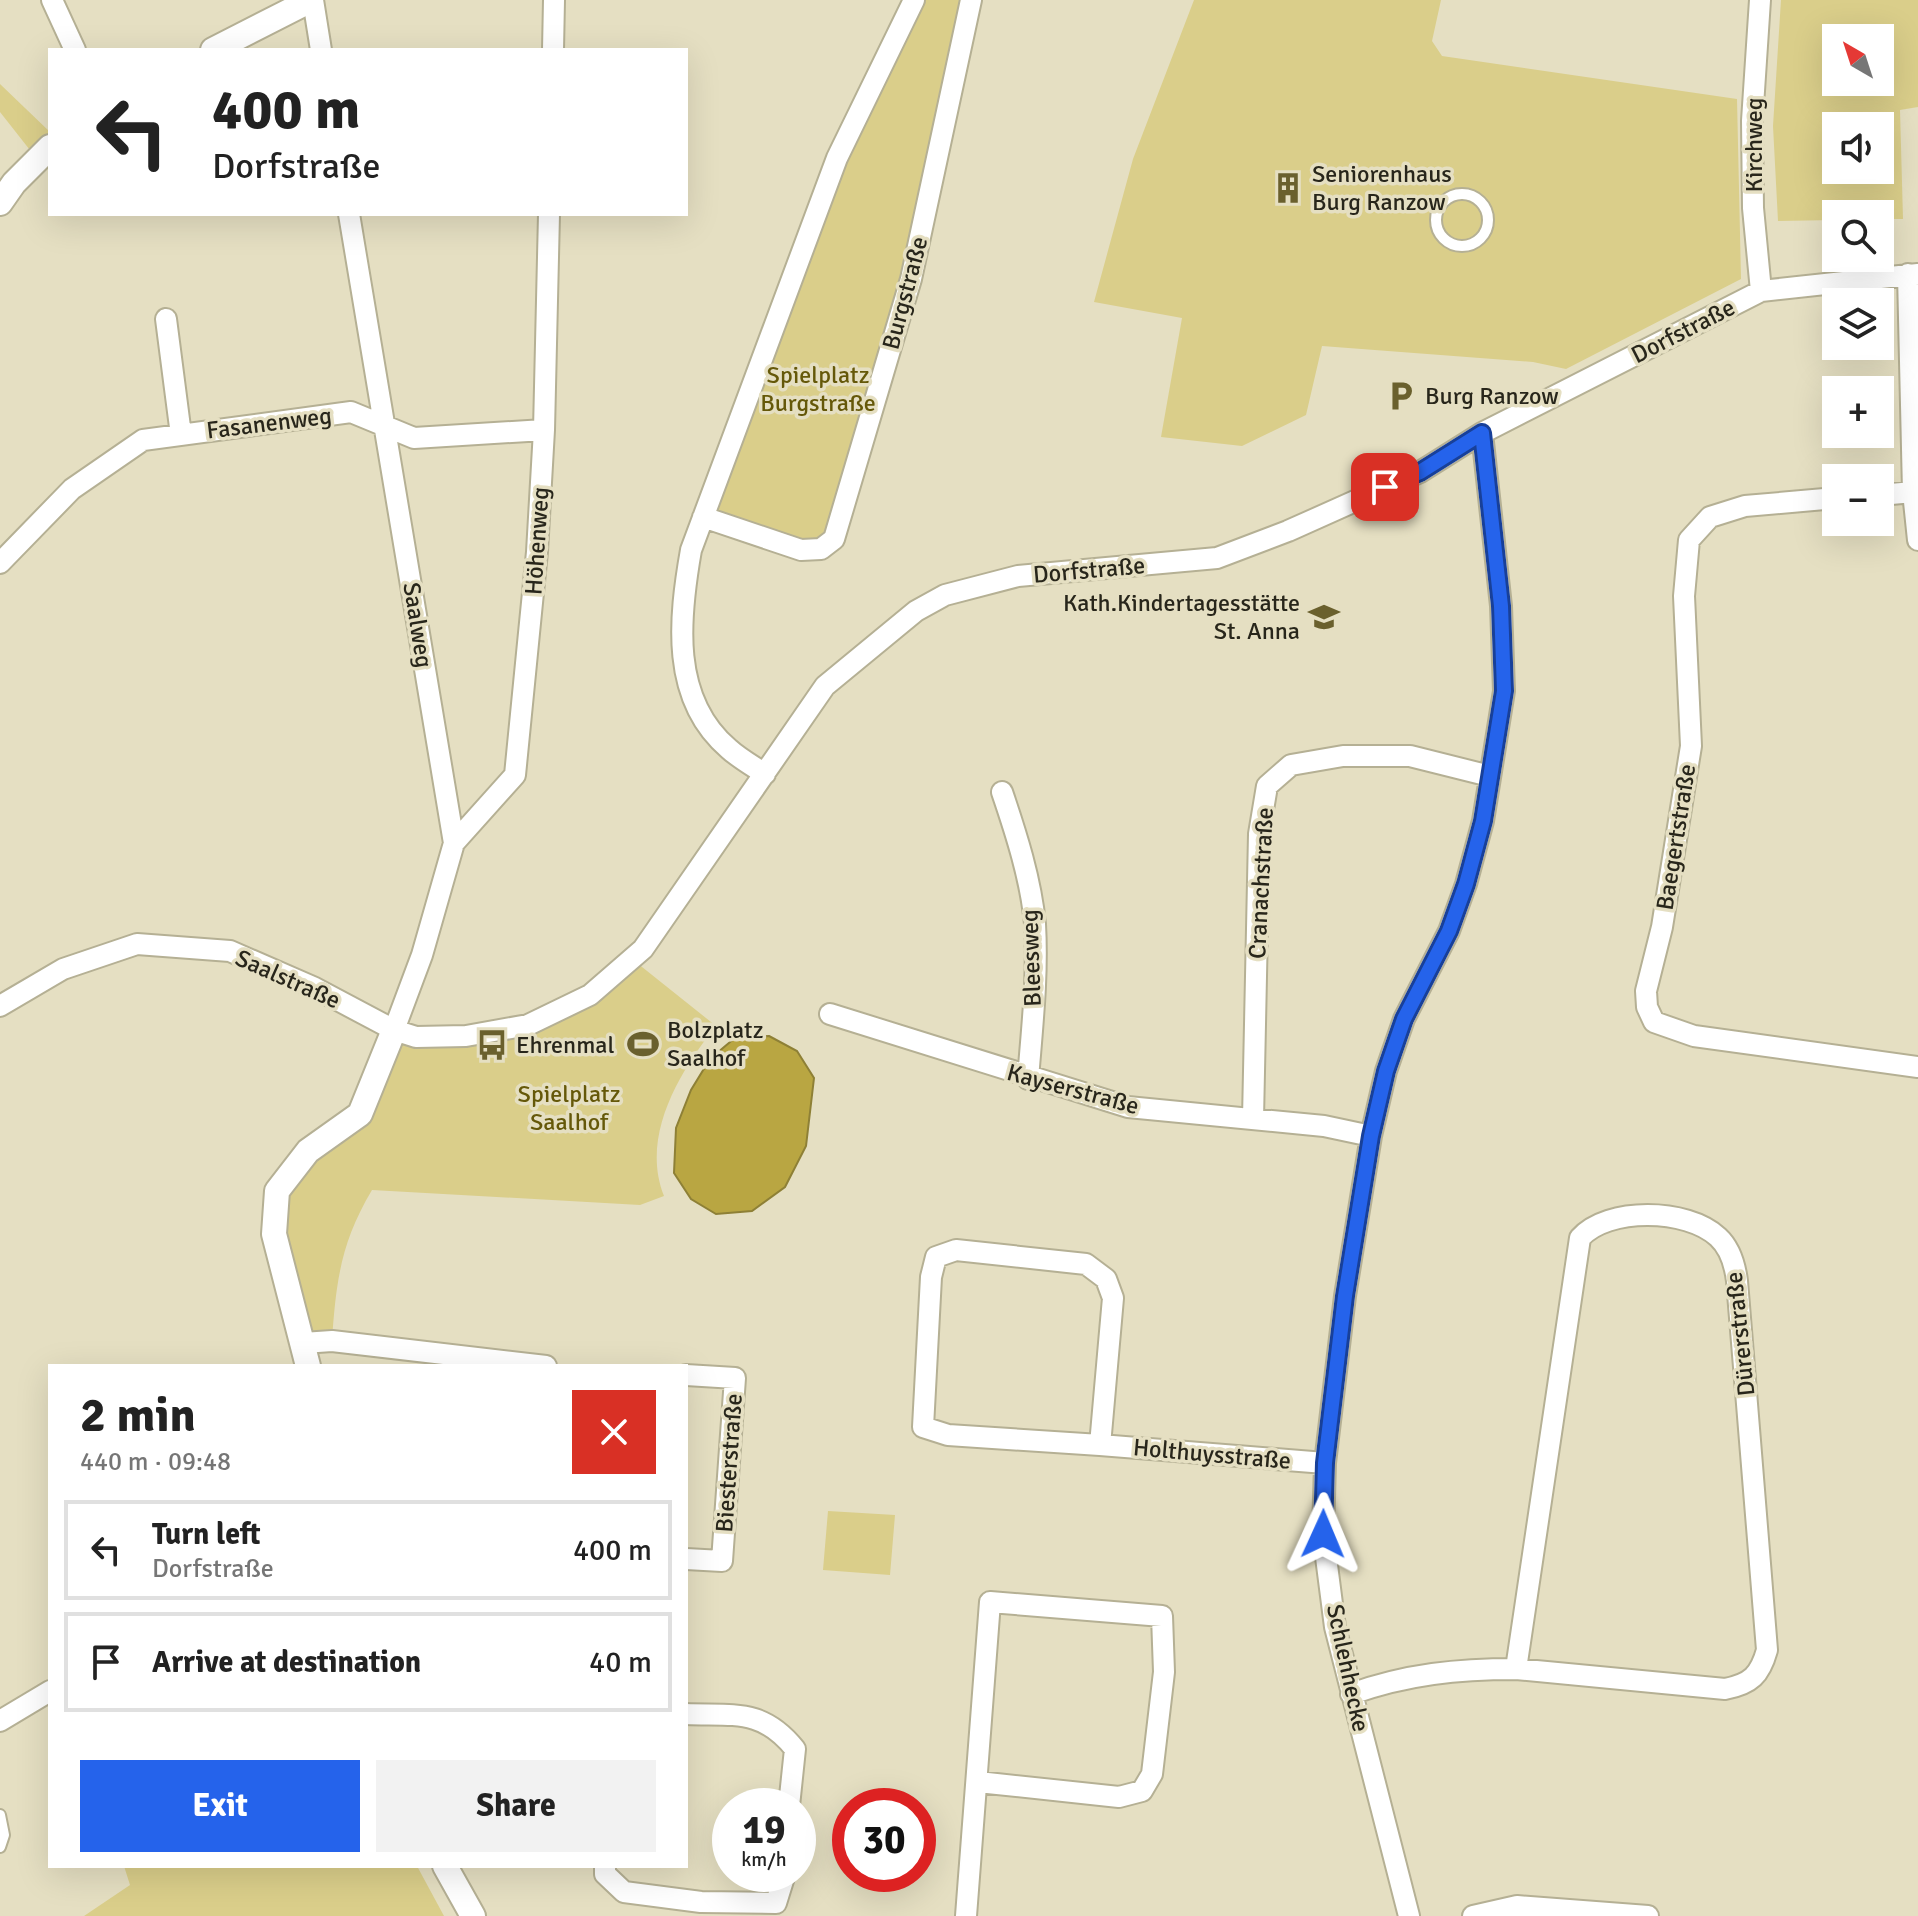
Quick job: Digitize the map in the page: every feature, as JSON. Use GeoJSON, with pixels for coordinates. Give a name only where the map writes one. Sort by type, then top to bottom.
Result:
{"type":"FeatureCollection","features":[{"type":"Feature","properties":{"kind":"street"},"geometry":{"type":"LineString","coordinates":[[52,0],[74,48]]}},
{"type":"Feature","properties":{"kind":"street"},"geometry":{"type":"LineString","coordinates":[[217,48],[312,0],[321,48]]}},
{"type":"Feature","properties":{"kind":"street"},"geometry":{"type":"LineString","coordinates":[[553,48],[554,0]]}},
{"type":"Feature","properties":{"kind":"street"},"geometry":{"type":"LineString","coordinates":[[765,774],[727,748],[702,716],[683,672],[680,614],[691,550],[837,158],[914,0]]}},
{"type":"Feature","properties":{"kind":"street","name":"Burgstraße"},"geometry":{"type":"LineString","coordinates":[[703,517],[801,550],[821,549],[834,539],[911,279],[971,0]]}},
{"type":"Feature","properties":{"kind":"street","name":"Kirchweg"},"geometry":{"type":"LineString","coordinates":[[1760,0],[1752,121],[1753,208],[1761,291]]}},
{"type":"Feature","properties":{"kind":"street"},"geometry":{"type":"LineString","coordinates":[[0,203],[14,183],[48,149]]}},
{"type":"Feature","properties":{"kind":"street","name":"Saalweg"},"geometry":{"type":"LineString","coordinates":[[349,216],[454,843],[422,955],[394,1030]]}},
{"type":"Feature","properties":{"kind":"street","name":"Höhenweg"},"geometry":{"type":"LineString","coordinates":[[454,843],[515,775],[537,552],[544,430],[549,216]]}},
{"type":"Feature","properties":{"kind":"street"},"geometry":{"type":"LineString","coordinates":[[1913,274],[1913,492],[1918,540]]}},
{"type":"Feature","properties":{"kind":"street","name":"Dorfstraße"},"geometry":{"type":"LineString","coordinates":[[394,1030],[416,1037],[491,1032],[528,1025],[590,995],[643,949],[825,686],[888,631],[945,595],[1018,576],[1217,558],[1288,531],[1420,472],[1482,433],[1761,291],[1913,274]]}},
{"type":"Feature","properties":{"kind":"street","name":"Fasanenweg"},"geometry":{"type":"LineString","coordinates":[[166,319],[181,435]]}},
{"type":"Feature","properties":{"kind":"street","name":"Fasanenweg"},"geometry":{"type":"LineString","coordinates":[[0,563],[72,489],[143,440],[351,412],[414,438],[544,430]]}},
{"type":"Feature","properties":{"kind":"street","name":"Schlehhecke"},"geometry":{"type":"LineString","coordinates":[[1409,1916],[1335,1627],[1323,1534],[1325,1463],[1345,1296],[1371,1136],[1386,1071],[1404,1019],[1449,931],[1466,884],[1483,821],[1504,691],[1501,606],[1482,433]]}},
{"type":"Feature","properties":{"kind":"street"},"geometry":{"type":"LineString","coordinates":[[1894,494],[1913,492]]}},
{"type":"Feature","properties":{"kind":"street","name":"Baegertstraße"},"geometry":{"type":"LineString","coordinates":[[1822,499],[1745,506],[1710,517],[1689,540],[1684,596],[1691,746],[1662,927],[1646,991],[1647,1007],[1654,1022],[1694,1036],[1918,1067]]}},
{"type":"Feature","properties":{"kind":"street","name":"Cranachstraße"},"geometry":{"type":"LineString","coordinates":[[1253,1119],[1259,834],[1267,786],[1291,765],[1343,756],[1410,756],[1490,776]]}},
{"type":"Feature","properties":{"kind":"street","name":"Bleesweg"},"geometry":{"type":"LineString","coordinates":[[1002,792],[1014,829],[1035,922],[1035,999],[1028,1079]]}},
{"type":"Feature","properties":{"kind":"street","name":"Saalstraße"},"geometry":{"type":"LineString","coordinates":[[0,1006],[63,969],[137,944],[230,951],[315,988],[394,1030]]}},
{"type":"Feature","properties":{"kind":"street","name":"Kayserstraße"},"geometry":{"type":"LineString","coordinates":[[830,1014],[1028,1079],[1128,1107],[1324,1126],[1371,1136]]}},
{"type":"Feature","properties":{"kind":"street"},"geometry":{"type":"LineString","coordinates":[[394,1030],[360,1114],[308,1151],[277,1191],[274,1234],[306,1354],[332,1341],[529,1364]]}},
{"type":"Feature","properties":{"kind":"street","name":"Dürerstraße"},"geometry":{"type":"LineString","coordinates":[[1351,1694],[1392,1679],[1448,1669],[1516,1669],[1725,1689],[1752,1682],[1763,1667],[1767,1650],[1737,1281],[1728,1251],[1706,1228],[1645,1216],[1614,1216],[1591,1226],[1580,1238],[1516,1669]]}},
{"type":"Feature","properties":{"kind":"street","name":"Holthuysstraße"},"geometry":{"type":"LineString","coordinates":[[1100,1445],[1113,1298],[1106,1279],[1086,1264],[956,1250],[936,1257],[931,1277],[923,1427],[948,1435],[1325,1463]]}},
{"type":"Feature","properties":{"kind":"street","name":"Biesterstraße"},"geometry":{"type":"LineString","coordinates":[[688,1375],[735,1378],[722,1561],[688,1559]]}},
{"type":"Feature","properties":{"kind":"street"},"geometry":{"type":"LineString","coordinates":[[966,1916],[990,1602],[1162,1616],[1164,1672],[1152,1774],[1142,1791],[1119,1797],[978,1782]]}},
{"type":"Feature","properties":{"kind":"street"},"geometry":{"type":"LineString","coordinates":[[0,1721],[48,1692]]}},
{"type":"Feature","properties":{"kind":"street"},"geometry":{"type":"LineString","coordinates":[[688,1714],[753,1717],[778,1728],[795,1749],[791,1788]]}},
{"type":"Feature","properties":{"kind":"street"},"geometry":{"type":"LineString","coordinates":[[446,1868],[473,1916]]}},
{"type":"Feature","properties":{"kind":"street"},"geometry":{"type":"LineString","coordinates":[[605,1868],[605,1874],[624,1892],[747,1905],[776,1903],[779,1892]]}},
{"type":"Feature","properties":{"kind":"street"},"geometry":{"type":"LineString","coordinates":[[1473,1916],[1517,1906],[1648,1916]]}},
{"type":"Feature","properties":{"kind":"lane"},"geometry":{"type":"LineString","coordinates":[[1452,195],[1473,196],[1486,210],[1487,228],[1474,243],[1454,244],[1438,230],[1436,215],[1439,206],[1452,195]]}},
{"type":"Feature","properties":{"kind":"lane"},"geometry":{"type":"LineString","coordinates":[[0,1815],[4,1835],[0,1847]]}},
{"type":"Feature","properties":{"kind":"green space","name":"Spielplatz Burgstraße"},"geometry":{"type":"Polygon","coordinates":[[[914,0],[971,0],[911,279],[821,549],[703,517],[837,158],[914,0]]]}},
{"type":"Feature","properties":{"kind":"green space"},"geometry":{"type":"Polygon","coordinates":[[[1194,0],[1441,0],[1432,41],[1442,56],[1737,99],[1741,279],[1566,369],[1533,362],[1322,346],[1306,415],[1242,446],[1161,437],[1182,318],[1094,302],[1133,159],[1194,0]]]}},
{"type":"Feature","properties":{"kind":"green space"},"geometry":{"type":"Polygon","coordinates":[[[1781,0],[1918,0],[1918,107],[1900,110],[1903,219],[1894,219],[1894,200],[1822,200],[1822,220],[1778,221],[1773,126],[1781,0]]]}},
{"type":"Feature","properties":{"kind":"green space"},"geometry":{"type":"Polygon","coordinates":[[[0,84],[48,130],[48,150],[37,159],[0,112],[0,84]]]}},
{"type":"Feature","properties":{"kind":"green space","name":"Spielplatz Saalhof"},"geometry":{"type":"Polygon","coordinates":[[[632,959],[716,1026],[677,1084],[660,1128],[658,1173],[664,1196],[640,1205],[372,1190],[353,1227],[342,1262],[332,1341],[303,1343],[277,1191],[360,1114],[394,1030],[528,1025],[632,959]]]}},
{"type":"Feature","properties":{"kind":"green space"},"geometry":{"type":"Polygon","coordinates":[[[828,1511],[895,1515],[890,1575],[823,1570],[828,1511]]]}},
{"type":"Feature","properties":{"kind":"green space"},"geometry":{"type":"Polygon","coordinates":[[[125,1868],[418,1868],[444,1916],[84,1916],[130,1885],[125,1868]]]}},
{"type":"Feature","properties":{"kind":"shaded area"},"geometry":{"type":"Polygon","coordinates":[[[769,1036],[797,1051],[814,1078],[806,1146],[785,1187],[752,1211],[716,1214],[691,1199],[674,1173],[676,1128],[691,1090],[710,1059],[736,1037],[769,1036]]]}},
{"type":"Feature","properties":{"kind":"place","name":"Seniorenhaus Burg Ranzow"},"geometry":{"type":"Point","coordinates":[1288,188]}},
{"type":"Feature","properties":{"kind":"place","name":"Burg Ranzow"},"geometry":{"type":"Point","coordinates":[1401,396]}},
{"type":"Feature","properties":{"kind":"place","name":"Kath.Kindertagesstätte St. Anna"},"geometry":{"type":"Point","coordinates":[1324,617]}},
{"type":"Feature","properties":{"kind":"place","name":"Bolzplatz Saalhof"},"geometry":{"type":"Point","coordinates":[643,1044]}},
{"type":"Feature","properties":{"kind":"place","name":"Ehrenmal"},"geometry":{"type":"Point","coordinates":[492,1045]}},
{"type":"Feature","properties":{"kind":"route"},"geometry":{"type":"LineString","coordinates":[[1323,1534],[1325,1463],[1345,1296],[1371,1136],[1386,1071],[1404,1019],[1449,931],[1466,884],[1483,821],[1504,691],[1501,606],[1482,433],[1420,472],[1385,487]]}}]}
